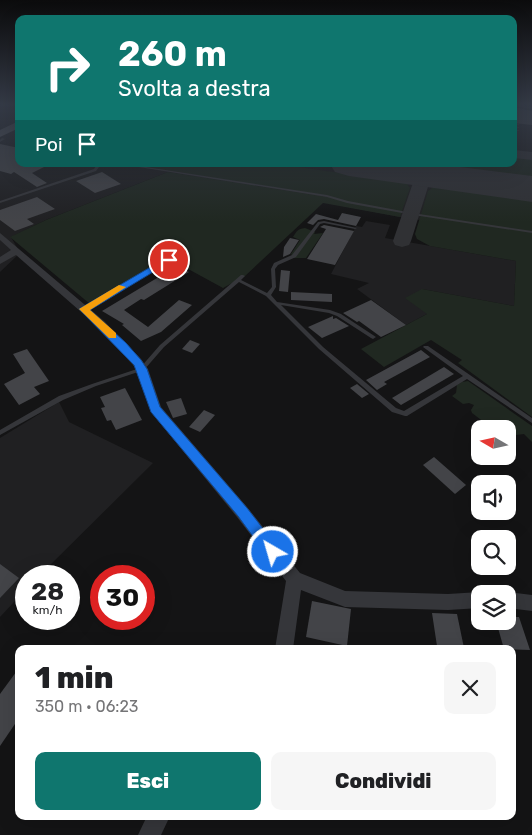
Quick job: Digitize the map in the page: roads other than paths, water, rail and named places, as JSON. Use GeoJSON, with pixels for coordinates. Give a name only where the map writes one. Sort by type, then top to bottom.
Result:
{"type":"FeatureCollection","features":[{"type":"Feature","properties":{"kind":"street"},"geometry":{"type":"LineString","coordinates":[[0,236],[34,264],[122,345],[142,369],[155,409],[242,512],[294,579],[345,599],[448,602],[471,601]]}},
{"type":"Feature","properties":{"kind":"street"},"geometry":{"type":"LineString","coordinates":[[0,261],[16,251]]}},
{"type":"Feature","properties":{"kind":"street"},"geometry":{"type":"LineString","coordinates":[[285,645],[294,579]]}},
{"type":"Feature","properties":{"kind":"street"},"geometry":{"type":"LineString","coordinates":[[516,601],[532,603]]}},
{"type":"Feature","properties":{"kind":"street"},"geometry":{"type":"LineString","coordinates":[[150,835],[157,820]]}},
{"type":"Feature","properties":{"kind":"lane"},"geometry":{"type":"LineString","coordinates":[[0,202],[95,170],[97,167]]}},
{"type":"Feature","properties":{"kind":"lane"},"geometry":{"type":"LineString","coordinates":[[141,167],[327,196],[347,202],[402,212]]}},
{"type":"Feature","properties":{"kind":"lane"},"geometry":{"type":"LineString","coordinates":[[420,215],[532,232]]}},
{"type":"Feature","properties":{"kind":"lane"},"geometry":{"type":"LineString","coordinates":[[268,295],[274,287],[274,269],[276,264],[294,256],[319,223],[355,228]]}},
{"type":"Feature","properties":{"kind":"lane"},"geometry":{"type":"LineString","coordinates":[[84,309],[169,260]]}},
{"type":"Feature","properties":{"kind":"lane"},"geometry":{"type":"LineString","coordinates":[[0,433],[61,398],[142,369],[162,346],[240,278],[268,295],[321,348],[394,410],[405,414],[467,376]]}},
{"type":"Feature","properties":{"kind":"lane"},"geometry":{"type":"LineString","coordinates":[[277,303],[340,315],[373,337]]}},
{"type":"Feature","properties":{"kind":"lane"},"geometry":{"type":"LineString","coordinates":[[426,346],[532,421]]}}]}
